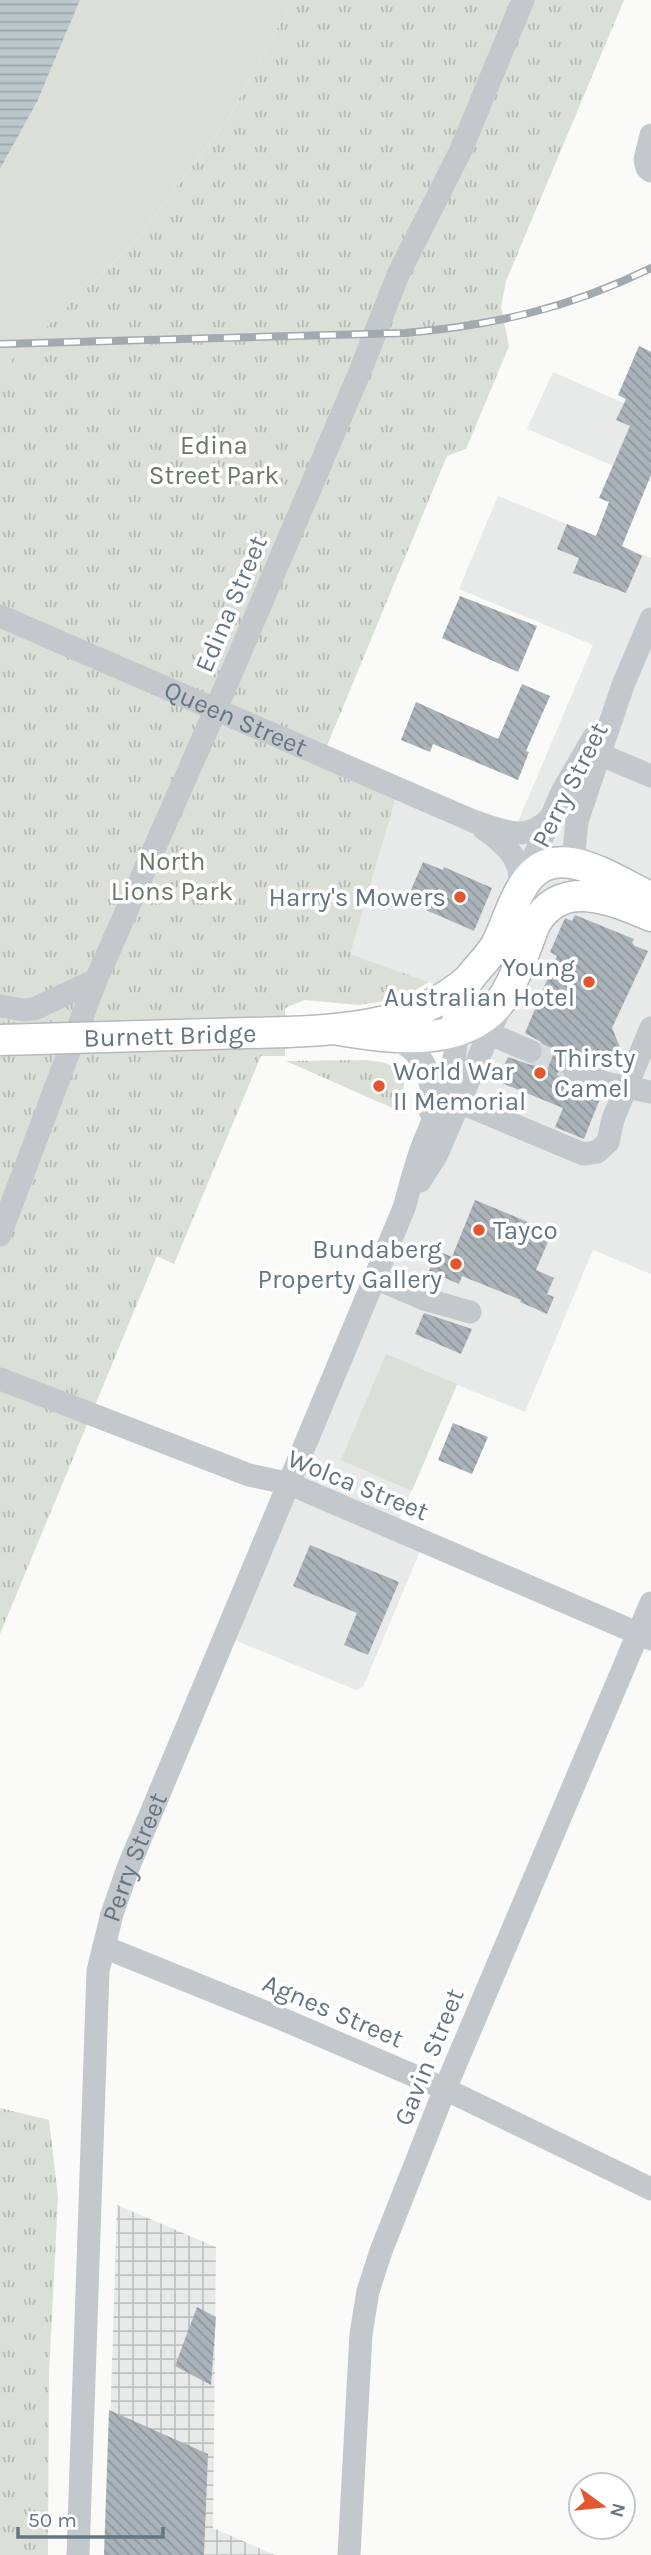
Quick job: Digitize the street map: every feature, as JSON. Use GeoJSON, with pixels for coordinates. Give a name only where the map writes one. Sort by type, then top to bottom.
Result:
{"type":"FeatureCollection","features":[{"type":"Feature","properties":{"kind":"main road"},"geometry":{"type":"LineString","coordinates":[[651,897],[582,865],[566,861],[547,864],[530,877],[521,906],[541,915],[556,902],[577,896],[598,897],[651,916]]}},
{"type":"Feature","properties":{"kind":"main road","name":"Perry Street"},"geometry":{"type":"LineString","coordinates":[[457,1031],[458,1006],[469,979],[491,954],[521,906]]}},
{"type":"Feature","properties":{"kind":"main road","name":"Perry Street"},"geometry":{"type":"LineString","coordinates":[[505,994],[521,906]]}},
{"type":"Feature","properties":{"kind":"main road","name":"Burnett Bridge"},"geometry":{"type":"LineString","coordinates":[[339,1030],[414,1013],[442,1000],[469,979]]}},
{"type":"Feature","properties":{"kind":"main road","name":"Burnett Bridge"},"geometry":{"type":"LineString","coordinates":[[0,1040],[339,1030],[391,1037],[437,1036],[457,1031],[481,1019],[505,994]]}},
{"type":"Feature","properties":{"kind":"street","name":"Edina Street"},"geometry":{"type":"LineString","coordinates":[[0,1235],[96,980],[216,709],[359,374],[398,275],[461,150],[523,0]]}},
{"type":"Feature","properties":{"kind":"street"},"geometry":{"type":"LineString","coordinates":[[651,135],[645,165],[651,171]]}},
{"type":"Feature","properties":{"kind":"street","name":"Queen Street"},"geometry":{"type":"LineString","coordinates":[[0,616],[474,821],[521,833],[537,830],[550,818]]}},
{"type":"Feature","properties":{"kind":"street","name":"Perry Street"},"geometry":{"type":"LineString","coordinates":[[521,906],[550,818],[593,751],[651,619]]}},
{"type":"Feature","properties":{"kind":"street"},"geometry":{"type":"LineString","coordinates":[[593,751],[651,776]]}},
{"type":"Feature","properties":{"kind":"street","name":"Perry Street"},"geometry":{"type":"LineString","coordinates":[[582,865],[575,857],[573,839],[593,751]]}},
{"type":"Feature","properties":{"kind":"street","name":"Queen Street"},"geometry":{"type":"LineString","coordinates":[[474,821],[498,839],[516,860],[521,875],[521,906]]}},
{"type":"Feature","properties":{"kind":"street"},"geometry":{"type":"LineString","coordinates":[[48,1003],[96,980]]}},
{"type":"Feature","properties":{"kind":"street","name":"Perry Street"},"geometry":{"type":"LineString","coordinates":[[404,1208],[437,1154],[505,994]]}},
{"type":"Feature","properties":{"kind":"street"},"geometry":{"type":"LineString","coordinates":[[0,1006],[23,1010],[48,1003],[72,1003],[79,1013],[76,1032]]}},
{"type":"Feature","properties":{"kind":"street"},"geometry":{"type":"LineString","coordinates":[[459,1102],[589,1155],[601,1150],[608,1142],[613,1119],[651,1028]]}},
{"type":"Feature","properties":{"kind":"street","name":"Perry Street"},"geometry":{"type":"LineString","coordinates":[[78,2555],[97,1971],[128,1868],[404,1208],[421,1148],[451,1074],[456,1054],[457,1031]]}},
{"type":"Feature","properties":{"kind":"street"},"geometry":{"type":"LineString","coordinates":[[490,1034],[530,1051]]}},
{"type":"Feature","properties":{"kind":"street"},"geometry":{"type":"LineString","coordinates":[[391,1037],[409,1046],[430,1074],[432,1099],[421,1148]]}},
{"type":"Feature","properties":{"kind":"street"},"geometry":{"type":"LineString","coordinates":[[574,1070],[605,1083],[651,1092]]}},
{"type":"Feature","properties":{"kind":"street"},"geometry":{"type":"LineString","coordinates":[[375,1278],[424,1299],[470,1312]]}},
{"type":"Feature","properties":{"kind":"street"},"geometry":{"type":"LineString","coordinates":[[0,1367],[7,1382]]}},
{"type":"Feature","properties":{"kind":"street","name":"Wolca Street"},"geometry":{"type":"LineString","coordinates":[[7,1382],[249,1475],[290,1484],[645,1636]]}},
{"type":"Feature","properties":{"kind":"street","name":"Gavin Street"},"geometry":{"type":"LineString","coordinates":[[349,2555],[357,2374],[368,2291],[445,2088],[645,1636],[651,1603]]}},
{"type":"Feature","properties":{"kind":"street","name":"Agnes Street"},"geometry":{"type":"LineString","coordinates":[[104,1947],[445,2088],[651,2189]]}},
{"type":"Feature","properties":{"kind":"shaded area"},"geometry":{"type":"Polygon","coordinates":[[[0,0],[80,0],[37,102],[0,169],[0,0]]]}},
{"type":"Feature","properties":{"kind":"shaded area"},"geometry":{"type":"Polygon","coordinates":[[[553,372],[651,415],[651,482],[527,429],[553,372]]]}},
{"type":"Feature","properties":{"kind":"shaded area"},"geometry":{"type":"Polygon","coordinates":[[[498,496],[651,558],[651,1274],[593,1250],[525,1412],[457,1385],[394,1531],[423,1544],[363,1687],[356,1690],[227,1637],[406,1208],[461,998],[429,982],[349,954],[399,786],[514,831],[593,645],[459,589],[498,496]]]}},
{"type":"Feature","properties":{"kind":"shaded area"},"geometry":{"type":"Polygon","coordinates":[[[117,2205],[216,2247],[213,2528],[275,2555],[106,2555],[117,2205]]]}},
{"type":"Feature","properties":{"kind":"green space"},"geometry":{"type":"Polygon","coordinates":[[[80,0],[293,0],[228,119],[134,243],[0,371],[0,169],[37,102],[80,0]]]}},
{"type":"Feature","properties":{"kind":"green space"},"geometry":{"type":"Polygon","coordinates":[[[293,0],[624,0],[506,281],[501,307],[509,346],[466,449],[447,456],[324,753],[399,786],[350,954],[429,982],[400,999],[358,1005],[305,1000],[285,1008],[285,1056],[261,1056],[174,1264],[157,1256],[0,1634],[0,371],[134,243],[228,119],[293,0]]]}},
{"type":"Feature","properties":{"kind":"green space"},"geometry":{"type":"Polygon","coordinates":[[[365,1060],[388,1064],[401,1073],[404,1088],[397,1110],[286,1061],[365,1060]]]}},
{"type":"Feature","properties":{"kind":"green space"},"geometry":{"type":"Polygon","coordinates":[[[386,1354],[457,1384],[412,1491],[341,1460],[386,1354]]]}},
{"type":"Feature","properties":{"kind":"green space"},"geometry":{"type":"Polygon","coordinates":[[[0,2108],[49,2120],[58,2197],[49,2373],[48,2555],[0,2555],[0,2108]]]}},
{"type":"Feature","properties":{"kind":"building"},"geometry":{"type":"Polygon","coordinates":[[[639,346],[651,352],[651,475],[622,546],[642,556],[626,593],[573,573],[579,558],[557,549],[567,524],[596,536],[609,502],[599,498],[630,426],[616,420],[626,399],[618,395],[639,346]]]}},
{"type":"Feature","properties":{"kind":"building"},"geometry":{"type":"Polygon","coordinates":[[[460,596],[537,626],[518,672],[442,638],[460,596]]]}},
{"type":"Feature","properties":{"kind":"building"},"geometry":{"type":"Polygon","coordinates":[[[522,684],[550,696],[526,751],[529,752],[518,780],[433,744],[430,752],[401,740],[416,702],[498,739],[522,684]]]}},
{"type":"Feature","properties":{"kind":"building","name":"Harry's Mowers"},"geometry":{"type":"Polygon","coordinates":[[[423,862],[443,870],[444,867],[492,888],[474,931],[426,910],[428,906],[408,897],[423,862]]]}},
{"type":"Feature","properties":{"kind":"building","name":"Young Australian Hotel"},"geometry":{"type":"Polygon","coordinates":[[[575,915],[634,939],[632,943],[635,946],[648,951],[612,1028],[622,1052],[616,1067],[584,1053],[582,1058],[573,1056],[561,1065],[560,1072],[568,1083],[601,1096],[584,1139],[555,1127],[563,1108],[497,1081],[508,1057],[531,1065],[538,1063],[543,1057],[541,1042],[525,1033],[557,956],[550,952],[565,918],[572,921],[575,915]]]}},
{"type":"Feature","properties":{"kind":"building"},"geometry":{"type":"Polygon","coordinates":[[[475,1200],[552,1232],[536,1270],[554,1278],[547,1294],[554,1297],[547,1314],[520,1302],[521,1300],[462,1276],[459,1284],[429,1271],[438,1251],[452,1257],[475,1200]]]}},
{"type":"Feature","properties":{"kind":"building"},"geometry":{"type":"Polygon","coordinates":[[[424,1313],[472,1329],[461,1354],[415,1334],[424,1313]]]}},
{"type":"Feature","properties":{"kind":"building"},"geometry":{"type":"Polygon","coordinates":[[[453,1423],[488,1437],[472,1474],[438,1460],[453,1423]]]}},
{"type":"Feature","properties":{"kind":"building"},"geometry":{"type":"Polygon","coordinates":[[[310,1545],[399,1582],[368,1655],[344,1645],[357,1613],[293,1586],[310,1545]]]}},
{"type":"Feature","properties":{"kind":"building"},"geometry":{"type":"Polygon","coordinates":[[[197,2307],[216,2317],[211,2385],[175,2366],[197,2307]]]}},
{"type":"Feature","properties":{"kind":"building"},"geometry":{"type":"Polygon","coordinates":[[[109,2410],[208,2454],[204,2555],[104,2555],[109,2410]]]}},
{"type":"Feature","properties":{"kind":"tunnel"},"geometry":{"type":"LineString","coordinates":[[530,1051],[574,1070]]}},
{"type":"Feature","properties":{"kind":"railway"},"geometry":{"type":"LineString","coordinates":[[0,344],[438,330],[501,319],[561,304],[651,268]]}},
{"type":"Feature","properties":{"kind":"place","name":"Harry's Mowers"},"geometry":{"type":"Point","coordinates":[460,897]}},
{"type":"Feature","properties":{"kind":"place","name":"Young Australian Hotel"},"geometry":{"type":"Point","coordinates":[589,982]}},
{"type":"Feature","properties":{"kind":"place","name":"Thirsty Camel"},"geometry":{"type":"Point","coordinates":[540,1073]}},
{"type":"Feature","properties":{"kind":"place","name":"World War II Memorial"},"geometry":{"type":"Point","coordinates":[379,1086]}},
{"type":"Feature","properties":{"kind":"place","name":"Tayco"},"geometry":{"type":"Point","coordinates":[479,1230]}},
{"type":"Feature","properties":{"kind":"place","name":"Bundaberg Property Gallery"},"geometry":{"type":"Point","coordinates":[456,1264]}},
{"type":"Feature","properties":{"kind":"park label","name":"Edina Street Park"},"geometry":{"type":"Point","coordinates":[214,460]}},
{"type":"Feature","properties":{"kind":"park label","name":"North Lions Park"},"geometry":{"type":"Point","coordinates":[172,876]}}]}
